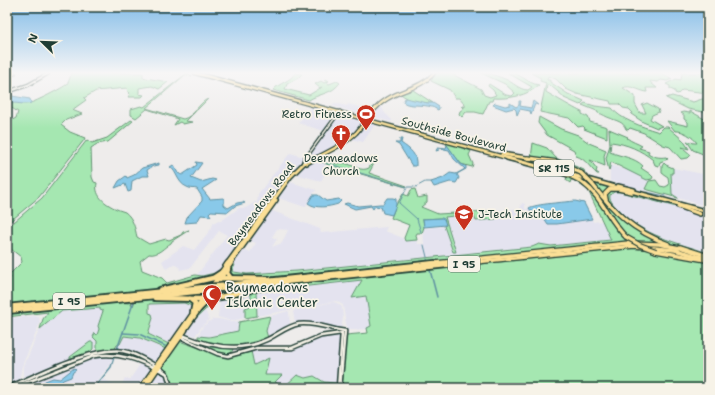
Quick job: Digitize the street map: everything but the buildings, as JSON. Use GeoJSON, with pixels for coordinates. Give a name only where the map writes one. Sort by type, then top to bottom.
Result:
{"type":"FeatureCollection","features":[{"type":"Feature","properties":{"kind":"highway"},"geometry":{"type":"LineString","coordinates":[[502,154],[557,162],[581,173],[622,219],[641,232],[680,248]]}},
{"type":"Feature","properties":{"kind":"highway"},"geometry":{"type":"LineString","coordinates":[[555,170],[573,177],[587,186],[612,223],[626,237],[640,245],[656,251],[708,259]]}},
{"type":"Feature","properties":{"kind":"highway"},"geometry":{"type":"LineString","coordinates":[[610,206],[605,195],[608,190],[616,188],[632,192]]}},
{"type":"Feature","properties":{"kind":"highway","name":"I 95"},"geometry":{"type":"LineString","coordinates":[[280,281],[629,243],[659,244],[680,248],[708,259]]}},
{"type":"Feature","properties":{"kind":"highway","name":"I 95"},"geometry":{"type":"LineString","coordinates":[[7,311],[140,297],[205,296],[219,280],[280,281],[634,246],[675,250],[708,259]]}},
{"type":"Feature","properties":{"kind":"highway"},"geometry":{"type":"LineString","coordinates":[[228,269],[227,273],[231,277]]}},
{"type":"Feature","properties":{"kind":"highway"},"geometry":{"type":"LineString","coordinates":[[152,292],[231,277],[280,281]]}},
{"type":"Feature","properties":{"kind":"highway"},"geometry":{"type":"LineString","coordinates":[[140,297],[190,299],[280,281]]}},
{"type":"Feature","properties":{"kind":"highway","name":"I 95"},"geometry":{"type":"LineString","coordinates":[[7,307],[152,292],[205,296]]}},
{"type":"Feature","properties":{"kind":"highway"},"geometry":{"type":"LineString","coordinates":[[199,310],[207,301],[205,296]]}},
{"type":"Feature","properties":{"kind":"highway"},"geometry":{"type":"LineString","coordinates":[[190,299],[195,303],[193,313]]}},
{"type":"Feature","properties":{"kind":"main road","name":"Southside Boulevard"},"geometry":{"type":"LineString","coordinates":[[262,91],[366,118]]}},
{"type":"Feature","properties":{"kind":"main road","name":"Southside Boulevard"},"geometry":{"type":"LineString","coordinates":[[268,91],[531,164],[697,205],[708,211]]}},
{"type":"Feature","properties":{"kind":"main road","name":"Baymeadows Road"},"geometry":{"type":"LineString","coordinates":[[219,280],[290,177],[305,162],[348,139],[354,134],[375,105],[387,96],[401,91]]}},
{"type":"Feature","properties":{"kind":"main road"},"geometry":{"type":"LineString","coordinates":[[305,105],[318,106]]}},
{"type":"Feature","properties":{"kind":"main road"},"geometry":{"type":"LineString","coordinates":[[366,118],[372,120]]}},
{"type":"Feature","properties":{"kind":"main road","name":"Southside Boulevard"},"geometry":{"type":"LineString","coordinates":[[372,120],[502,154],[632,192],[708,211]]}},
{"type":"Feature","properties":{"kind":"main road"},"geometry":{"type":"LineString","coordinates":[[377,122],[398,130]]}},
{"type":"Feature","properties":{"kind":"main road"},"geometry":{"type":"LineString","coordinates":[[445,144],[450,142]]}},
{"type":"Feature","properties":{"kind":"main road","name":"Baymeadows Road"},"geometry":{"type":"LineString","coordinates":[[157,368],[182,336],[193,313],[205,296],[228,269],[292,178],[305,162]]}},
{"type":"Feature","properties":{"kind":"main road"},"geometry":{"type":"LineString","coordinates":[[612,186],[642,193],[644,192]]}},
{"type":"Feature","properties":{"kind":"main road"},"geometry":{"type":"LineString","coordinates":[[661,199],[700,214]]}},
{"type":"Feature","properties":{"kind":"main road","name":"Baymeadows Road"},"geometry":{"type":"LineString","coordinates":[[142,388],[182,336],[185,329],[199,310]]}},
{"type":"Feature","properties":{"kind":"street"},"geometry":{"type":"LineString","coordinates":[[305,162],[307,156],[340,112]]}},
{"type":"Feature","properties":{"kind":"street"},"geometry":{"type":"LineString","coordinates":[[182,336],[207,344],[243,347],[259,343],[284,329],[301,323],[317,324],[345,331],[339,388]]}},
{"type":"Feature","properties":{"kind":"street"},"geometry":{"type":"LineString","coordinates":[[182,336],[218,354],[228,356],[261,347],[292,348],[322,336],[342,334],[339,388]]}},
{"type":"Feature","properties":{"kind":"street"},"geometry":{"type":"LineString","coordinates":[[7,388],[93,354],[111,351],[129,354],[168,374],[171,388]]}},
{"type":"Feature","properties":{"kind":"street"},"geometry":{"type":"LineString","coordinates":[[12,388],[94,356],[109,353],[129,354]]}},
{"type":"Feature","properties":{"kind":"shaded area"},"geometry":{"type":"Polygon","coordinates":[[[334,103],[347,106],[348,104],[368,109],[365,115],[332,106],[334,103]]]}},
{"type":"Feature","properties":{"kind":"shaded area"},"geometry":{"type":"Polygon","coordinates":[[[380,106],[392,120],[391,122],[371,116],[380,106]]]}},
{"type":"Feature","properties":{"kind":"shaded area"},"geometry":{"type":"Polygon","coordinates":[[[312,107],[336,114],[324,131],[298,123],[312,107]]]}},
{"type":"Feature","properties":{"kind":"shaded area"},"geometry":{"type":"Polygon","coordinates":[[[338,115],[362,121],[354,132],[344,141],[307,160],[338,115]]]}},
{"type":"Feature","properties":{"kind":"shaded area"},"geometry":{"type":"Polygon","coordinates":[[[366,121],[376,123],[363,142],[351,139],[366,121]]]}},
{"type":"Feature","properties":{"kind":"shaded area"},"geometry":{"type":"Polygon","coordinates":[[[290,153],[304,157],[220,272],[202,276],[197,275],[227,235],[219,231],[190,268],[179,270],[180,268],[174,264],[166,269],[162,261],[183,246],[194,250],[211,229],[214,222],[221,221],[239,208],[246,208],[255,202],[257,203],[258,194],[290,153]]]}},
{"type":"Feature","properties":{"kind":"shaded area"},"geometry":{"type":"Polygon","coordinates":[[[313,159],[323,162],[328,169],[321,181],[295,174],[313,159]]]}},
{"type":"Feature","properties":{"kind":"shaded area"},"geometry":{"type":"Polygon","coordinates":[[[610,165],[629,171],[649,181],[646,185],[645,191],[610,181],[610,165]]]}},
{"type":"Feature","properties":{"kind":"shaded area"},"geometry":{"type":"Polygon","coordinates":[[[673,168],[708,175],[708,207],[678,198],[672,194],[671,173],[673,173],[673,168]]]}},
{"type":"Feature","properties":{"kind":"shaded area"},"geometry":{"type":"Polygon","coordinates":[[[290,182],[316,190],[305,207],[278,198],[290,182]]]}},
{"type":"Feature","properties":{"kind":"shaded area"},"geometry":{"type":"Polygon","coordinates":[[[614,192],[638,196],[708,215],[708,253],[661,238],[632,223],[611,201],[610,195],[614,192]]]}},
{"type":"Feature","properties":{"kind":"shaded area"},"geometry":{"type":"Polygon","coordinates":[[[522,203],[525,204],[526,210],[530,206],[531,211],[542,215],[549,224],[592,219],[593,222],[602,221],[611,240],[551,246],[539,244],[532,247],[297,271],[247,274],[232,271],[234,265],[231,265],[242,250],[250,252],[256,243],[248,240],[270,210],[320,229],[321,233],[387,227],[385,231],[403,238],[404,241],[417,240],[418,244],[424,244],[423,228],[444,226],[453,252],[456,252],[445,217],[473,214],[483,221],[494,213],[489,211],[520,209],[522,203]],[[277,229],[272,237],[277,239],[272,247],[282,243],[288,230],[277,229]]]}},
{"type":"Feature","properties":{"kind":"shaded area"},"geometry":{"type":"Polygon","coordinates":[[[362,280],[352,298],[366,296],[371,326],[367,329],[347,330],[343,305],[336,301],[257,316],[256,293],[362,280]]]}},
{"type":"Feature","properties":{"kind":"shaded area"},"geometry":{"type":"Polygon","coordinates":[[[251,294],[251,306],[245,308],[245,318],[231,321],[218,317],[220,300],[230,300],[251,294]]]}},
{"type":"Feature","properties":{"kind":"shaded area"},"geometry":{"type":"Polygon","coordinates":[[[333,302],[342,307],[343,318],[341,329],[318,323],[295,322],[293,312],[295,310],[333,302]]]}},
{"type":"Feature","properties":{"kind":"shaded area"},"geometry":{"type":"Polygon","coordinates":[[[184,303],[192,306],[193,309],[169,344],[148,334],[153,319],[149,313],[150,310],[152,310],[149,304],[184,303]]]}},
{"type":"Feature","properties":{"kind":"shaded area"},"geometry":{"type":"Polygon","coordinates":[[[100,308],[103,311],[98,326],[100,328],[97,335],[93,337],[97,341],[96,349],[93,349],[93,342],[70,357],[66,363],[23,380],[24,366],[40,328],[62,311],[100,308]]]}},
{"type":"Feature","properties":{"kind":"shaded area"},"geometry":{"type":"Polygon","coordinates":[[[205,310],[209,320],[202,326],[195,336],[187,333],[187,329],[205,310]]]}},
{"type":"Feature","properties":{"kind":"shaded area"},"geometry":{"type":"Polygon","coordinates":[[[288,311],[290,325],[268,338],[266,331],[270,316],[288,311]]]}},
{"type":"Feature","properties":{"kind":"shaded area"},"geometry":{"type":"Polygon","coordinates":[[[39,317],[40,323],[22,366],[19,381],[7,387],[7,318],[39,317]]]}},
{"type":"Feature","properties":{"kind":"shaded area"},"geometry":{"type":"Polygon","coordinates":[[[213,319],[232,322],[239,321],[239,331],[208,337],[198,336],[203,326],[213,319]]]}},
{"type":"Feature","properties":{"kind":"shaded area"},"geometry":{"type":"Polygon","coordinates":[[[339,334],[341,336],[337,383],[324,382],[314,376],[305,378],[297,375],[284,387],[275,382],[282,375],[265,375],[264,360],[254,365],[251,355],[252,350],[267,348],[283,350],[294,348],[323,336],[339,334]]]}},
{"type":"Feature","properties":{"kind":"shaded area"},"geometry":{"type":"Polygon","coordinates":[[[124,336],[140,338],[166,349],[157,361],[153,363],[133,353],[117,350],[124,336]]]}},
{"type":"Feature","properties":{"kind":"shaded area"},"geometry":{"type":"Polygon","coordinates":[[[105,354],[114,354],[109,366],[92,388],[14,388],[89,358],[105,354]]]}},
{"type":"Feature","properties":{"kind":"shaded area"},"geometry":{"type":"Polygon","coordinates":[[[141,363],[153,369],[140,388],[123,388],[125,384],[122,383],[125,379],[130,379],[141,363]]]}},
{"type":"Feature","properties":{"kind":"shaded area"},"geometry":{"type":"Polygon","coordinates":[[[158,370],[165,374],[170,388],[144,388],[158,370]]]}},
{"type":"Feature","properties":{"kind":"shaded area"},"geometry":{"type":"Polygon","coordinates":[[[103,379],[123,388],[96,388],[103,379]]]}},
{"type":"Feature","properties":{"kind":"green space"},"geometry":{"type":"Polygon","coordinates":[[[55,91],[95,91],[84,98],[86,100],[72,110],[82,114],[66,120],[61,125],[70,132],[85,138],[39,197],[7,224],[7,123],[16,118],[18,112],[7,105],[7,96],[9,101],[8,104],[30,103],[55,91]]]}},
{"type":"Feature","properties":{"kind":"green space"},"geometry":{"type":"Polygon","coordinates":[[[139,91],[139,94],[144,95],[142,97],[128,97],[130,94],[128,92],[139,91]]]}},
{"type":"Feature","properties":{"kind":"green space"},"geometry":{"type":"Polygon","coordinates":[[[166,91],[146,108],[183,119],[187,118],[208,99],[186,121],[192,122],[183,124],[180,122],[174,125],[178,119],[147,109],[136,118],[131,115],[131,109],[141,106],[144,107],[166,91]]]}},
{"type":"Feature","properties":{"kind":"green space"},"geometry":{"type":"Polygon","coordinates":[[[278,91],[295,91],[309,95],[315,91],[330,91],[309,100],[278,91]]]}},
{"type":"Feature","properties":{"kind":"green space"},"geometry":{"type":"Polygon","coordinates":[[[415,91],[433,103],[416,101],[401,94],[415,91]]]}},
{"type":"Feature","properties":{"kind":"green space"},"geometry":{"type":"Polygon","coordinates":[[[451,91],[482,91],[484,95],[490,97],[496,95],[494,91],[500,91],[506,95],[512,96],[515,93],[513,91],[530,91],[518,96],[493,98],[492,101],[489,101],[483,114],[466,112],[462,117],[459,114],[463,109],[462,106],[465,107],[465,105],[459,98],[455,98],[451,91]]]}},
{"type":"Feature","properties":{"kind":"green space"},"geometry":{"type":"Polygon","coordinates":[[[544,91],[546,91],[582,112],[582,114],[588,117],[590,122],[607,127],[607,138],[584,129],[585,128],[583,126],[578,127],[569,118],[540,112],[544,91]]]}},
{"type":"Feature","properties":{"kind":"green space"},"geometry":{"type":"Polygon","coordinates":[[[557,91],[564,91],[584,101],[580,105],[564,97],[557,91]]]}},
{"type":"Feature","properties":{"kind":"green space"},"geometry":{"type":"Polygon","coordinates":[[[571,91],[628,91],[635,96],[635,104],[640,113],[646,113],[642,105],[647,103],[658,109],[659,112],[652,115],[650,119],[662,126],[657,128],[643,122],[631,114],[633,113],[629,109],[623,108],[619,104],[611,104],[610,101],[571,91]]]}},
{"type":"Feature","properties":{"kind":"green space"},"geometry":{"type":"Polygon","coordinates":[[[694,91],[708,91],[708,93],[694,91]]]}},
{"type":"Feature","properties":{"kind":"green space"},"geometry":{"type":"Polygon","coordinates":[[[672,96],[693,102],[708,99],[708,113],[688,109],[666,98],[672,96]]]}},
{"type":"Feature","properties":{"kind":"green space"},"geometry":{"type":"Polygon","coordinates":[[[585,103],[612,108],[620,116],[638,125],[659,132],[664,127],[668,127],[683,140],[689,149],[682,147],[691,155],[688,158],[681,159],[670,147],[663,145],[644,133],[630,128],[628,130],[626,129],[623,124],[582,105],[585,103]]]}},
{"type":"Feature","properties":{"kind":"green space"},"geometry":{"type":"Polygon","coordinates":[[[690,111],[708,121],[708,156],[693,150],[687,141],[697,143],[690,136],[675,131],[667,121],[688,126],[688,122],[684,119],[684,115],[681,113],[690,113],[690,111]]]}},
{"type":"Feature","properties":{"kind":"green space"},"geometry":{"type":"Polygon","coordinates":[[[539,117],[561,129],[578,135],[589,143],[606,150],[604,156],[605,166],[590,160],[597,169],[596,172],[599,174],[597,174],[582,159],[576,156],[574,150],[547,135],[538,123],[539,117]]]}},
{"type":"Feature","properties":{"kind":"green space"},"geometry":{"type":"Polygon","coordinates":[[[131,120],[133,121],[108,142],[97,144],[91,148],[92,177],[94,182],[97,183],[97,192],[99,196],[110,206],[128,214],[133,223],[137,237],[149,244],[166,239],[169,240],[189,230],[155,254],[149,254],[140,261],[142,270],[162,278],[167,283],[195,275],[202,276],[219,272],[209,278],[159,290],[7,306],[7,283],[11,277],[7,279],[7,277],[22,262],[21,257],[7,246],[7,228],[42,198],[87,140],[92,143],[107,138],[131,120]]]}},
{"type":"Feature","properties":{"kind":"green space"},"geometry":{"type":"Polygon","coordinates":[[[609,129],[628,137],[627,138],[642,146],[639,148],[649,151],[648,153],[657,157],[666,157],[668,159],[660,162],[659,166],[655,165],[653,160],[639,150],[623,144],[611,142],[610,152],[636,161],[643,166],[641,168],[653,177],[652,179],[647,180],[611,162],[609,171],[606,158],[610,145],[609,129]]]}},
{"type":"Feature","properties":{"kind":"green space"},"geometry":{"type":"Polygon","coordinates":[[[448,143],[471,151],[469,155],[473,164],[472,167],[461,164],[446,144],[448,143]]]}},
{"type":"Feature","properties":{"kind":"green space"},"geometry":{"type":"Polygon","coordinates":[[[533,143],[547,148],[556,158],[584,170],[585,173],[572,166],[559,162],[531,158],[533,143]]]}},
{"type":"Feature","properties":{"kind":"green space"},"geometry":{"type":"Polygon","coordinates":[[[375,157],[377,158],[369,173],[407,186],[406,187],[337,167],[335,168],[320,161],[326,160],[336,164],[345,163],[358,168],[366,169],[369,168],[375,157]]]}},
{"type":"Feature","properties":{"kind":"green space"},"geometry":{"type":"Polygon","coordinates":[[[664,163],[673,168],[673,173],[671,173],[672,194],[678,198],[645,189],[649,181],[656,180],[660,186],[665,187],[669,185],[668,177],[662,173],[662,166],[664,163]]]}},
{"type":"Feature","properties":{"kind":"green space"},"geometry":{"type":"Polygon","coordinates":[[[532,165],[549,169],[574,178],[588,188],[614,225],[632,242],[272,278],[230,276],[228,270],[233,264],[235,265],[232,271],[247,274],[297,271],[532,247],[539,244],[551,246],[611,240],[588,190],[573,180],[571,180],[570,183],[566,180],[567,177],[531,167],[532,165]]]}},
{"type":"Feature","properties":{"kind":"green space"},"geometry":{"type":"Polygon","coordinates":[[[566,174],[588,180],[612,210],[632,227],[672,245],[635,242],[621,231],[593,191],[566,174]]]}},
{"type":"Feature","properties":{"kind":"green space"},"geometry":{"type":"Polygon","coordinates":[[[589,180],[666,201],[699,213],[620,192],[614,192],[610,195],[610,199],[614,205],[628,219],[639,226],[660,237],[708,253],[708,255],[669,243],[638,230],[608,202],[605,196],[612,188],[604,197],[589,180]]]}},
{"type":"Feature","properties":{"kind":"green space"},"geometry":{"type":"Polygon","coordinates":[[[415,189],[418,198],[427,196],[427,202],[421,207],[438,214],[489,211],[494,213],[496,219],[476,221],[473,214],[445,217],[456,252],[453,252],[444,226],[446,225],[441,218],[423,219],[424,227],[422,233],[417,233],[417,240],[405,241],[404,238],[409,225],[391,218],[396,205],[403,194],[408,196],[411,190],[415,189]]]}},
{"type":"Feature","properties":{"kind":"green space"},"geometry":{"type":"Polygon","coordinates":[[[642,247],[708,261],[708,388],[342,388],[346,335],[368,333],[367,328],[371,326],[366,296],[352,298],[362,280],[256,292],[257,316],[245,318],[245,308],[251,306],[251,294],[230,300],[219,300],[193,321],[208,302],[271,286],[642,247]]]}},
{"type":"Feature","properties":{"kind":"green space"},"geometry":{"type":"Polygon","coordinates":[[[150,299],[179,300],[194,304],[192,306],[184,303],[149,304],[149,313],[152,314],[153,318],[148,334],[169,344],[166,349],[140,338],[124,336],[120,344],[117,345],[114,350],[97,351],[97,341],[93,337],[95,333],[97,335],[99,329],[98,326],[103,311],[100,310],[100,308],[62,311],[40,329],[43,319],[48,312],[7,317],[7,314],[20,312],[120,302],[132,302],[131,305],[133,306],[135,301],[150,299]]]}},
{"type":"Feature","properties":{"kind":"green space"},"geometry":{"type":"Polygon","coordinates":[[[270,316],[266,331],[268,338],[256,343],[234,346],[230,357],[251,351],[254,365],[269,358],[265,375],[282,375],[275,382],[284,387],[297,375],[305,378],[314,376],[324,382],[335,383],[336,388],[173,388],[170,374],[161,366],[179,341],[208,351],[211,344],[198,338],[198,336],[209,337],[238,331],[239,322],[270,316]]]}},
{"type":"Feature","properties":{"kind":"green space"},"geometry":{"type":"Polygon","coordinates":[[[90,342],[93,342],[93,349],[91,351],[83,356],[70,359],[70,357],[90,342]]]}},
{"type":"Feature","properties":{"kind":"water"},"geometry":{"type":"Polygon","coordinates":[[[10,93],[12,96],[30,99],[31,103],[7,104],[9,101],[7,94],[10,93]]]}},
{"type":"Feature","properties":{"kind":"water"},"geometry":{"type":"Polygon","coordinates":[[[405,98],[433,103],[439,107],[439,109],[438,110],[429,106],[406,104],[403,102],[405,98]]]}},
{"type":"Feature","properties":{"kind":"water"},"geometry":{"type":"Polygon","coordinates":[[[519,101],[521,101],[520,106],[531,108],[533,101],[538,105],[535,104],[531,114],[530,111],[520,109],[517,115],[514,108],[506,110],[493,105],[495,103],[505,106],[510,105],[510,103],[516,107],[519,105],[519,101]]]}},
{"type":"Feature","properties":{"kind":"water"},"geometry":{"type":"Polygon","coordinates":[[[400,139],[402,139],[401,143],[414,155],[416,166],[412,166],[399,145],[395,143],[400,143],[400,139]]]}},
{"type":"Feature","properties":{"kind":"water"},"geometry":{"type":"Polygon","coordinates":[[[447,145],[461,164],[466,166],[466,169],[457,174],[459,178],[456,183],[450,182],[434,187],[431,182],[443,178],[450,173],[456,174],[465,169],[454,159],[449,150],[439,148],[439,150],[436,151],[438,147],[446,148],[447,145]]]}},
{"type":"Feature","properties":{"kind":"water"},"geometry":{"type":"Polygon","coordinates":[[[196,162],[202,163],[191,178],[201,182],[212,179],[216,180],[202,189],[210,199],[224,198],[224,205],[228,208],[237,203],[245,203],[235,206],[228,212],[211,211],[209,213],[211,216],[201,215],[197,222],[185,223],[187,217],[202,201],[202,197],[197,189],[188,188],[181,183],[170,167],[173,165],[178,173],[182,175],[197,165],[196,162]]]}},
{"type":"Feature","properties":{"kind":"water"},"geometry":{"type":"Polygon","coordinates":[[[159,163],[159,165],[153,166],[147,170],[149,176],[142,176],[132,181],[131,191],[128,192],[125,184],[115,188],[119,181],[126,176],[127,178],[134,175],[142,168],[159,163]]]}},
{"type":"Feature","properties":{"kind":"water"},"geometry":{"type":"Polygon","coordinates":[[[313,195],[318,195],[326,201],[339,199],[341,201],[338,204],[330,206],[314,206],[308,203],[313,195]]]}},
{"type":"Feature","properties":{"kind":"water"},"geometry":{"type":"Polygon","coordinates":[[[387,198],[396,199],[396,205],[392,215],[383,213],[381,207],[375,206],[373,209],[371,206],[355,209],[344,204],[347,203],[358,206],[383,204],[387,198]]]}},
{"type":"Feature","properties":{"kind":"water"},"geometry":{"type":"Polygon","coordinates":[[[575,201],[584,203],[592,219],[548,224],[542,215],[531,211],[529,208],[544,204],[575,201]]]}},
{"type":"Feature","properties":{"kind":"water"},"geometry":{"type":"Polygon","coordinates":[[[423,219],[444,219],[446,225],[424,227],[423,219]]]}},
{"type":"Feature","properties":{"kind":"water"},"geometry":{"type":"Polygon","coordinates":[[[74,368],[76,370],[73,372],[71,377],[63,380],[57,388],[47,388],[47,384],[44,383],[45,381],[53,378],[60,379],[74,368]]]}},
{"type":"Feature","properties":{"kind":"waterway"},"geometry":{"type":"LineString","coordinates":[[317,160],[407,187],[414,187]]}},
{"type":"Feature","properties":{"kind":"waterway"},"geometry":{"type":"LineString","coordinates":[[416,187],[425,182],[431,182]]}},
{"type":"Feature","properties":{"kind":"waterway"},"geometry":{"type":"LineString","coordinates":[[407,188],[399,203],[417,219],[421,232]]}},
{"type":"Feature","properties":{"kind":"waterway"},"geometry":{"type":"LineString","coordinates":[[646,192],[665,196]]}},
{"type":"Feature","properties":{"kind":"waterway"},"geometry":{"type":"LineString","coordinates":[[424,245],[427,257]]}},
{"type":"Feature","properties":{"kind":"waterway"},"geometry":{"type":"LineString","coordinates":[[430,270],[437,297]]}},
{"type":"Feature","properties":{"kind":"waterway"},"geometry":{"type":"LineString","coordinates":[[117,349],[134,301]]}},
{"type":"Feature","properties":{"kind":"waterway"},"geometry":{"type":"LineString","coordinates":[[123,333],[139,334],[165,346]]}},
{"type":"Feature","properties":{"kind":"waterway"},"geometry":{"type":"LineString","coordinates":[[94,388],[111,367],[114,357]]}},
{"type":"Feature","properties":{"kind":"place","name":"Retro Fitness"},"geometry":{"type":"Point","coordinates":[366,131]}},
{"type":"Feature","properties":{"kind":"place","name":"Deermeadows Church"},"geometry":{"type":"Point","coordinates":[341,151]}},
{"type":"Feature","properties":{"kind":"place","name":"J-Tech Institute"},"geometry":{"type":"Point","coordinates":[464,231]}},
{"type":"Feature","properties":{"kind":"place","name":"Baymeadows Islamic Center"},"geometry":{"type":"Point","coordinates":[212,311]}}]}
